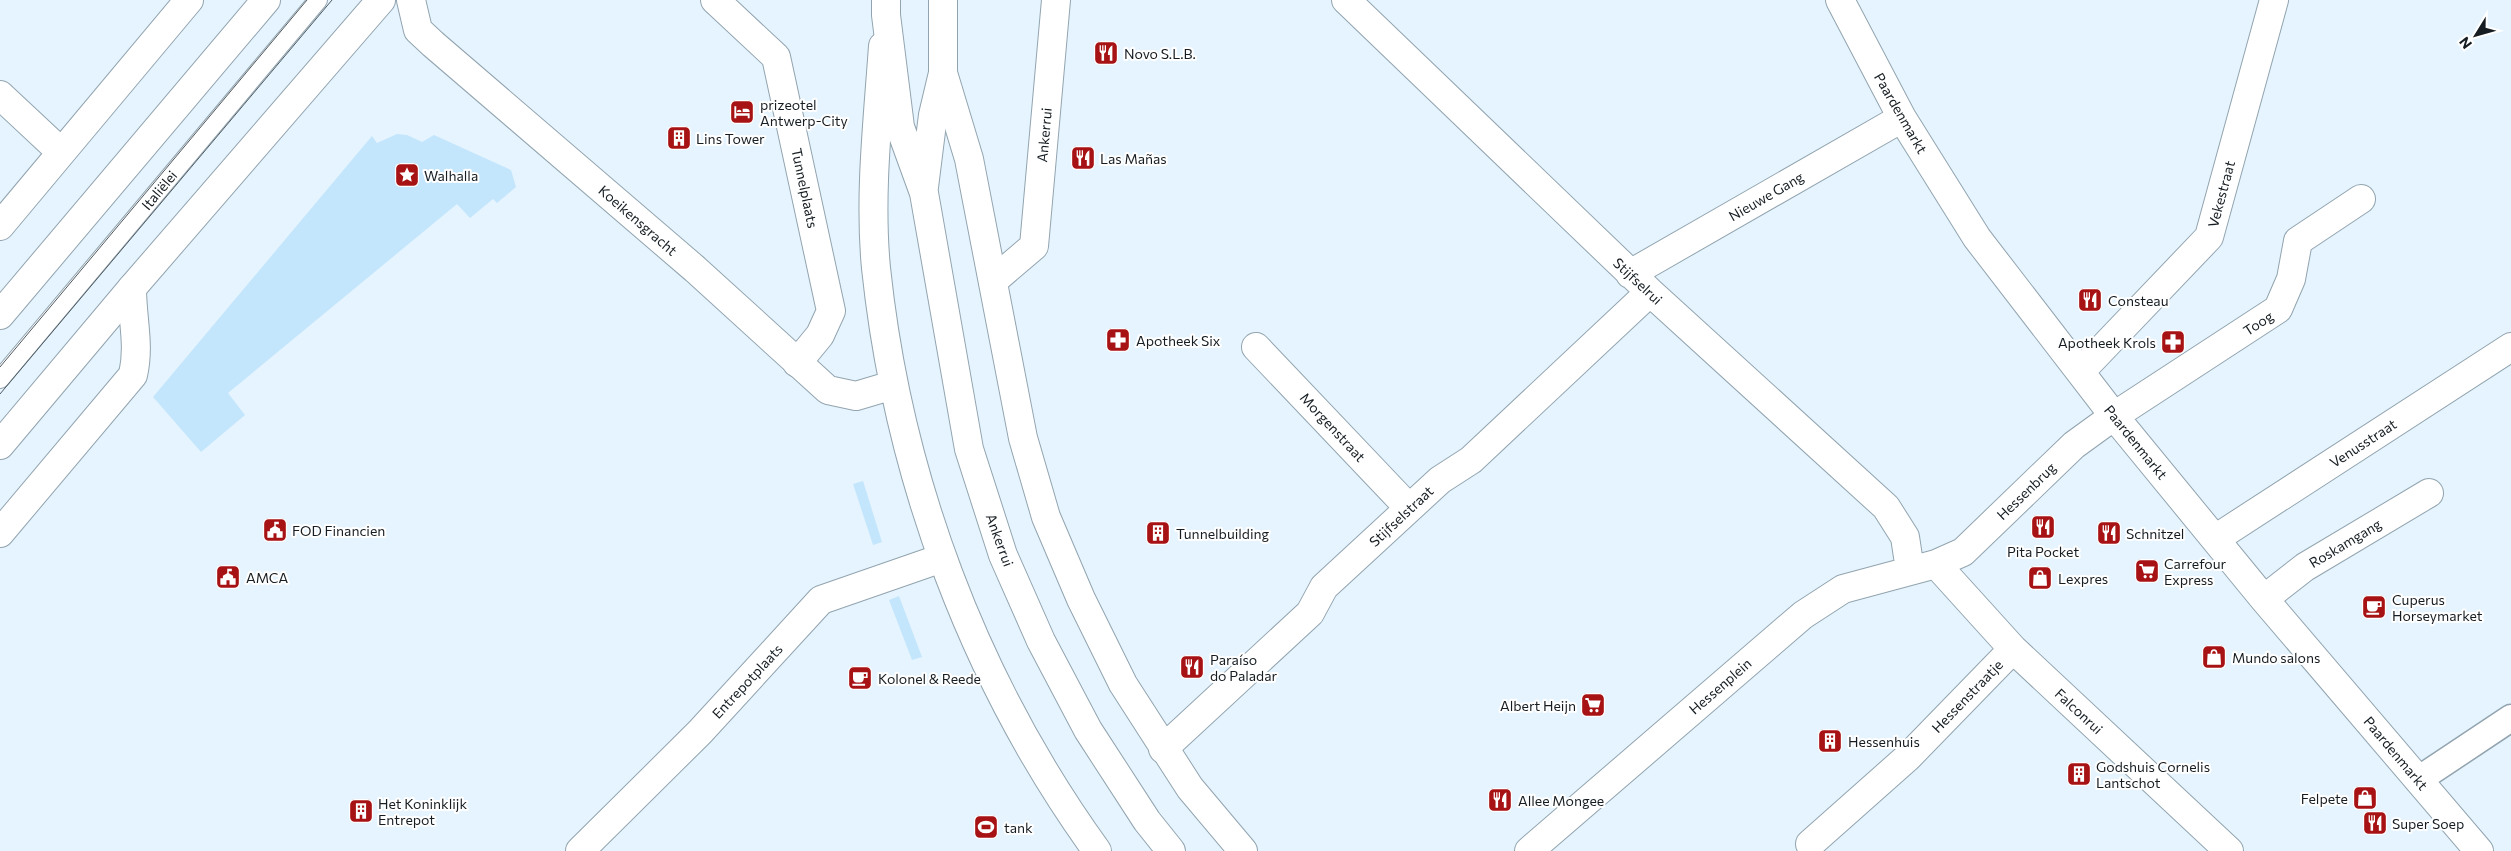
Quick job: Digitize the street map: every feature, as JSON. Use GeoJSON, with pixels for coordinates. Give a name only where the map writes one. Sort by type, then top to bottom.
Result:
{"type":"FeatureCollection","features":[{"type":"Feature","properties":{"kind":"street"},"geometry":{"type":"LineString","coordinates":[[0,226],[189,0]]}},
{"type":"Feature","properties":{"kind":"street"},"geometry":{"type":"LineString","coordinates":[[0,315],[266,0]]}},
{"type":"Feature","properties":{"kind":"street"},"geometry":{"type":"LineString","coordinates":[[0,446],[132,288],[381,0]]}},
{"type":"Feature","properties":{"kind":"street","name":"Koeikensgracht"},"geometry":{"type":"LineString","coordinates":[[411,0],[418,30],[695,269],[828,390],[856,396],[893,385]]}},
{"type":"Feature","properties":{"kind":"street","name":"Tunnelplaats"},"geometry":{"type":"LineString","coordinates":[[715,0],[776,57],[831,311],[820,335],[797,363]]}},
{"type":"Feature","properties":{"kind":"street","name":"Ankerrui"},"geometry":{"type":"LineString","coordinates":[[924,193],[933,115],[943,73],[943,0]]}},
{"type":"Feature","properties":{"kind":"street","name":"Ankerrui"},"geometry":{"type":"LineString","coordinates":[[993,282],[1034,246],[1056,0]]}},
{"type":"Feature","properties":{"kind":"street","name":"Stijfselrui"},"geometry":{"type":"LineString","coordinates":[[1346,0],[1640,283],[1886,507],[1905,537],[1910,570]]}},
{"type":"Feature","properties":{"kind":"street","name":"Paardenmarkt"},"geometry":{"type":"LineString","coordinates":[[1840,0],[1902,118],[1977,238],[2114,416],[2264,599],[2479,851]]}},
{"type":"Feature","properties":{"kind":"street","name":"Vekestraat"},"geometry":{"type":"LineString","coordinates":[[2081,371],[2209,237],[2274,0]]}},
{"type":"Feature","properties":{"kind":"street"},"geometry":{"type":"LineString","coordinates":[[886,8],[875,163],[874,224],[876,268],[893,385],[925,505],[942,558],[985,663],[1019,730],[1065,807],[1097,851]]}},
{"type":"Feature","properties":{"kind":"street","name":"Ankerrui"},"geometry":{"type":"LineString","coordinates":[[886,8],[900,127],[924,193],[969,448],[1003,555],[1041,641],[1088,730],[1147,821],[1171,851]]}},
{"type":"Feature","properties":{"kind":"street","name":"Ankerrui"},"geometry":{"type":"LineString","coordinates":[[943,73],[968,159],[1023,438],[1046,517],[1082,599],[1124,684],[1163,749],[1190,788],[1243,851]]}},
{"type":"Feature","properties":{"kind":"street"},"geometry":{"type":"LineString","coordinates":[[0,95],[61,152]]}},
{"type":"Feature","properties":{"kind":"street","name":"Nieuwe Gang"},"geometry":{"type":"LineString","coordinates":[[1640,283],[1902,118]]}},
{"type":"Feature","properties":{"kind":"street","name":"Toog"},"geometry":{"type":"LineString","coordinates":[[2114,416],[2278,310],[2290,279],[2298,242],[2361,199]]}},
{"type":"Feature","properties":{"kind":"street","name":"Stijfselstraat"},"geometry":{"type":"LineString","coordinates":[[1163,749],[1310,613],[1324,587],[1440,480],[1471,460],[1640,283]]}},
{"type":"Feature","properties":{"kind":"street"},"geometry":{"type":"LineString","coordinates":[[0,532],[133,375],[138,355],[132,316],[132,288]]}},
{"type":"Feature","properties":{"kind":"street","name":"Morgenstraat"},"geometry":{"type":"LineString","coordinates":[[1256,347],[1409,508]]}},
{"type":"Feature","properties":{"kind":"street","name":"Venusstraat"},"geometry":{"type":"LineString","coordinates":[[2216,539],[2511,347]]}},
{"type":"Feature","properties":{"kind":"street","name":"Hessenbrug"},"geometry":{"type":"LineString","coordinates":[[1936,564],[1963,552],[2074,444],[2114,416]]}},
{"type":"Feature","properties":{"kind":"street","name":"Roskamgang"},"geometry":{"type":"LineString","coordinates":[[2264,599],[2305,567],[2429,492]]}},
{"type":"Feature","properties":{"kind":"street","name":"Entrepotplaats"},"geometry":{"type":"LineString","coordinates":[[580,851],[700,732],[821,600],[942,558]]}},
{"type":"Feature","properties":{"kind":"street","name":"Hessenplein"},"geometry":{"type":"LineString","coordinates":[[1529,851],[1803,615],[1843,589],[1936,564]]}},
{"type":"Feature","properties":{"kind":"street","name":"Falconrui"},"geometry":{"type":"LineString","coordinates":[[1936,564],[2012,649],[2229,851]]}},
{"type":"Feature","properties":{"kind":"street","name":"Hessenstraatje"},"geometry":{"type":"LineString","coordinates":[[1809,849],[1908,757],[2012,649]]}},
{"type":"Feature","properties":{"kind":"street"},"geometry":{"type":"LineString","coordinates":[[2418,780],[2511,718]]}},
{"type":"Feature","properties":{"kind":"lane","name":"Italiëlei"},"geometry":{"type":"LineString","coordinates":[[0,380],[318,0]]}},
{"type":"Feature","properties":{"kind":"shaded area"},"geometry":{"type":"Polygon","coordinates":[[[397,134],[407,135],[422,142],[434,135],[511,170],[516,187],[497,203],[493,199],[470,218],[457,204],[228,393],[245,415],[201,452],[153,397],[372,136],[377,143],[397,134]]]}},
{"type":"Feature","properties":{"kind":"shaded area"},"geometry":{"type":"Polygon","coordinates":[[[863,481],[882,542],[873,545],[853,484],[863,481]]]}},
{"type":"Feature","properties":{"kind":"shaded area"},"geometry":{"type":"Polygon","coordinates":[[[899,596],[922,657],[912,660],[889,600],[899,596]]]}},
{"type":"Feature","properties":{"kind":"tram line"},"geometry":{"type":"LineString","coordinates":[[0,367],[307,0]]}},
{"type":"Feature","properties":{"kind":"tram line"},"geometry":{"type":"LineString","coordinates":[[0,394],[332,0]]}},
{"type":"Feature","properties":{"kind":"place","name":"Novo S.L.B."},"geometry":{"type":"Point","coordinates":[1106,53]}},
{"type":"Feature","properties":{"kind":"place","name":"prizeotel Antwerp-City"},"geometry":{"type":"Point","coordinates":[742,112]}},
{"type":"Feature","properties":{"kind":"place","name":"Lins Tower"},"geometry":{"type":"Point","coordinates":[679,138]}},
{"type":"Feature","properties":{"kind":"place","name":"Las Mañas"},"geometry":{"type":"Point","coordinates":[1083,158]}},
{"type":"Feature","properties":{"kind":"place","name":"Walhalla"},"geometry":{"type":"Point","coordinates":[407,175]}},
{"type":"Feature","properties":{"kind":"place","name":"Consteau"},"geometry":{"type":"Point","coordinates":[2090,300]}},
{"type":"Feature","properties":{"kind":"place","name":"Apotheek Six"},"geometry":{"type":"Point","coordinates":[1118,340]}},
{"type":"Feature","properties":{"kind":"place","name":"Apotheek Krols"},"geometry":{"type":"Point","coordinates":[2173,342]}},
{"type":"Feature","properties":{"kind":"place","name":"Pita Pocket"},"geometry":{"type":"Point","coordinates":[2043,527]}},
{"type":"Feature","properties":{"kind":"place","name":"FOD Financien"},"geometry":{"type":"Point","coordinates":[275,530]}},
{"type":"Feature","properties":{"kind":"place","name":"Tunnelbuilding"},"geometry":{"type":"Point","coordinates":[1158,533]}},
{"type":"Feature","properties":{"kind":"place","name":"Schnitzel"},"geometry":{"type":"Point","coordinates":[2109,533]}},
{"type":"Feature","properties":{"kind":"place","name":"Carrefour Express"},"geometry":{"type":"Point","coordinates":[2147,571]}},
{"type":"Feature","properties":{"kind":"place","name":"AMCA"},"geometry":{"type":"Point","coordinates":[228,577]}},
{"type":"Feature","properties":{"kind":"place","name":"Lexpres"},"geometry":{"type":"Point","coordinates":[2040,578]}},
{"type":"Feature","properties":{"kind":"place","name":"Cuperus Horseymarket"},"geometry":{"type":"Point","coordinates":[2374,607]}},
{"type":"Feature","properties":{"kind":"place","name":"Mundo salons"},"geometry":{"type":"Point","coordinates":[2214,657]}},
{"type":"Feature","properties":{"kind":"place","name":"Paraíso do Paladar"},"geometry":{"type":"Point","coordinates":[1192,667]}},
{"type":"Feature","properties":{"kind":"place","name":"Kolonel & Reede"},"geometry":{"type":"Point","coordinates":[860,678]}},
{"type":"Feature","properties":{"kind":"place","name":"Albert Heijn"},"geometry":{"type":"Point","coordinates":[1593,705]}},
{"type":"Feature","properties":{"kind":"place","name":"Hessenhuis"},"geometry":{"type":"Point","coordinates":[1830,741]}},
{"type":"Feature","properties":{"kind":"place","name":"Godshuis Cornelis Lantschot"},"geometry":{"type":"Point","coordinates":[2079,774]}},
{"type":"Feature","properties":{"kind":"place","name":"Felpete"},"geometry":{"type":"Point","coordinates":[2365,798]}},
{"type":"Feature","properties":{"kind":"place","name":"Allee Mongee"},"geometry":{"type":"Point","coordinates":[1500,800]}},
{"type":"Feature","properties":{"kind":"place","name":"Het Koninklijk Entrepot"},"geometry":{"type":"Point","coordinates":[361,811]}},
{"type":"Feature","properties":{"kind":"place","name":"Super Soep"},"geometry":{"type":"Point","coordinates":[2375,823]}},
{"type":"Feature","properties":{"kind":"place","name":"tank"},"geometry":{"type":"Point","coordinates":[986,827]}}]}
